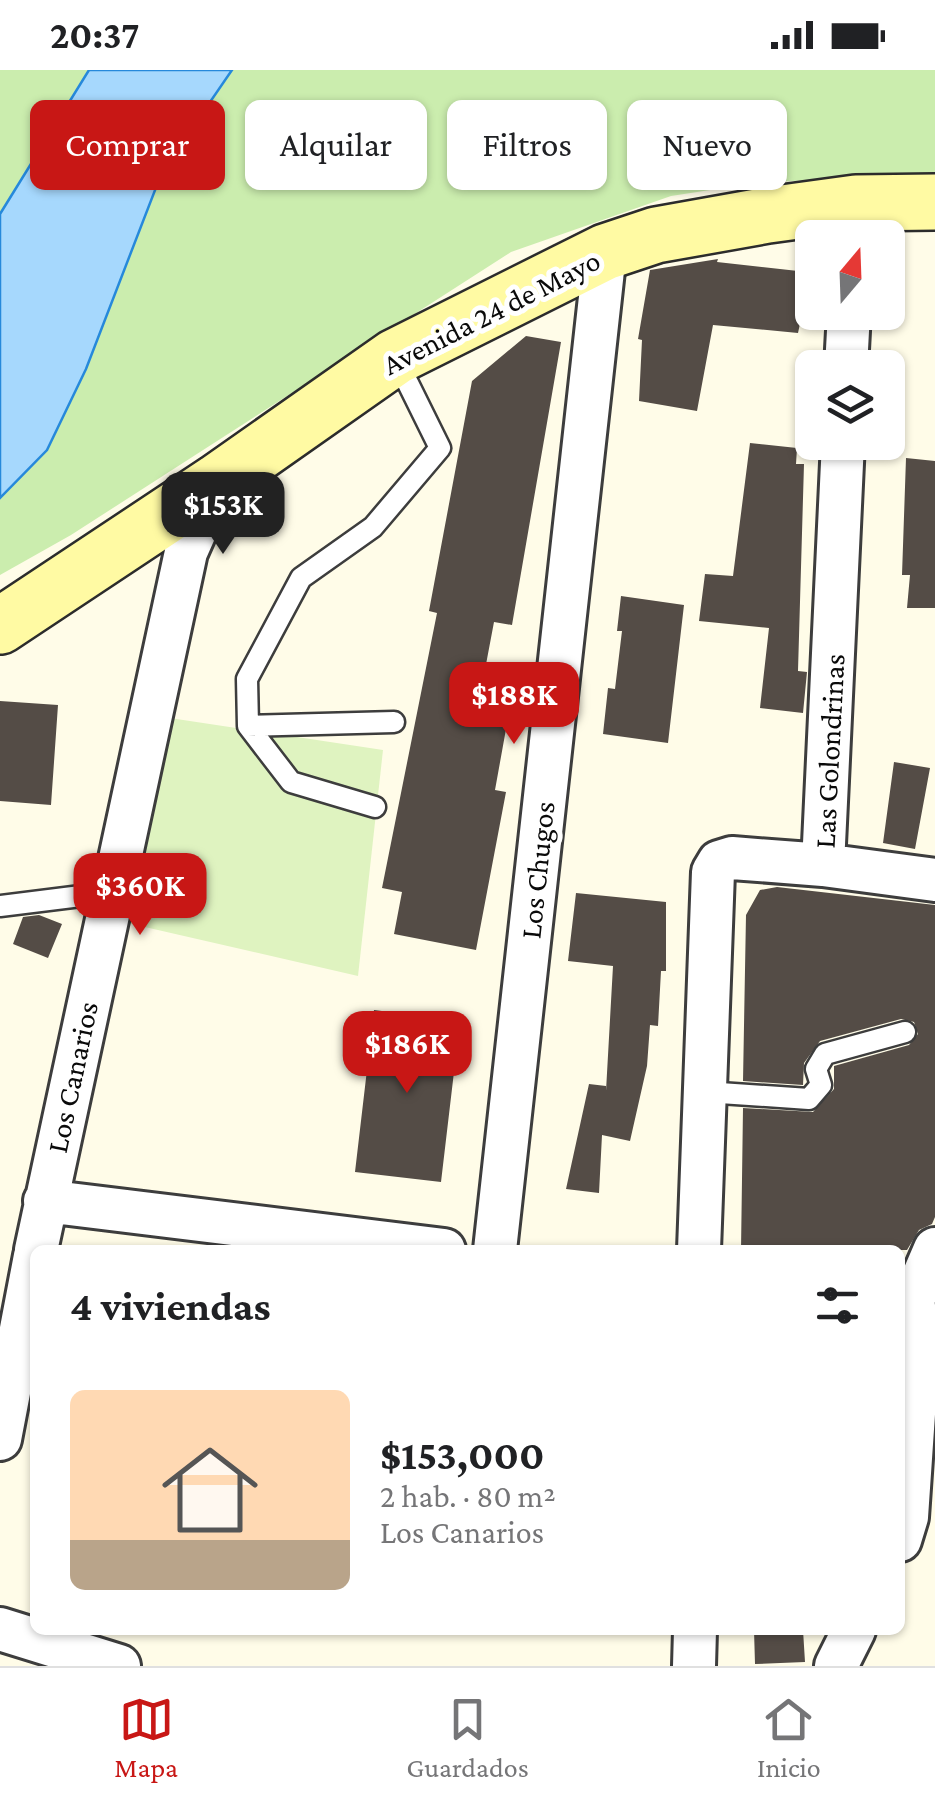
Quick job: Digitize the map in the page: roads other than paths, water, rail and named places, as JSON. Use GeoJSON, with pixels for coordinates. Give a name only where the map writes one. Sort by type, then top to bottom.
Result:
{"type":"FeatureCollection","features":[{"type":"Feature","properties":{"kind":"main road","name":"Avenida 24 de Mayo"},"geometry":{"type":"LineString","coordinates":[[855,220],[935,202]]}},
{"type":"Feature","properties":{"kind":"main road","name":"Avenida 24 de Mayo"},"geometry":{"type":"LineString","coordinates":[[0,626],[217,482],[394,357],[604,252],[656,235],[795,225]]}},
{"type":"Feature","properties":{"kind":"street","name":"Los Chugos"},"geometry":{"type":"LineString","coordinates":[[495,1245],[604,252]]}},
{"type":"Feature","properties":{"kind":"street","name":"Las Golondrinas"},"geometry":{"type":"LineString","coordinates":[[699,1245],[713,872],[719,862],[732,858],[823,864],[842,460]]}},
{"type":"Feature","properties":{"kind":"street","name":"Los Canarios"},"geometry":{"type":"LineString","coordinates":[[37,1245],[186,552],[217,482]]}},
{"type":"Feature","properties":{"kind":"street","name":"Los Canarios"},"geometry":{"type":"LineString","coordinates":[[132,539],[164,556],[173,579],[174,611]]}},
{"type":"Feature","properties":{"kind":"street"},"geometry":{"type":"LineString","coordinates":[[823,864],[935,880]]}},
{"type":"Feature","properties":{"kind":"street"},"geometry":{"type":"LineString","coordinates":[[45,1201],[403,1245]]}},
{"type":"Feature","properties":{"kind":"street"},"geometry":{"type":"LineString","coordinates":[[905,1524],[919,1340],[906,1299],[935,1249]]}},
{"type":"Feature","properties":{"kind":"street","name":"Los Canarios"},"geometry":{"type":"LineString","coordinates":[[0,1439],[30,1284]]}},
{"type":"Feature","properties":{"kind":"street"},"geometry":{"type":"LineString","coordinates":[[0,1629],[119,1666]]}},
{"type":"Feature","properties":{"kind":"street"},"geometry":{"type":"LineString","coordinates":[[836,1666],[852,1635]]}},
{"type":"Feature","properties":{"kind":"lane"},"geometry":{"type":"LineString","coordinates":[[375,807],[291,782],[248,726],[247,679],[301,578],[373,527],[440,448],[394,357]]}},
{"type":"Feature","properties":{"kind":"lane"},"geometry":{"type":"LineString","coordinates":[[248,726],[394,722]]}},
{"type":"Feature","properties":{"kind":"lane"},"geometry":{"type":"LineString","coordinates":[[0,906],[113,892]]}},
{"type":"Feature","properties":{"kind":"lane"},"geometry":{"type":"LineString","coordinates":[[705,1092],[809,1099],[821,1086],[816,1069],[825,1054],[905,1032]]}},
{"type":"Feature","properties":{"kind":"water"},"geometry":{"type":"Polygon","coordinates":[[[89,70],[232,70],[211,100],[70,100],[89,70]]]}},
{"type":"Feature","properties":{"kind":"water"},"geometry":{"type":"Polygon","coordinates":[[[30,165],[30,190],[155,190],[86,369],[47,450],[0,498],[0,214],[30,165]]]}}]}
